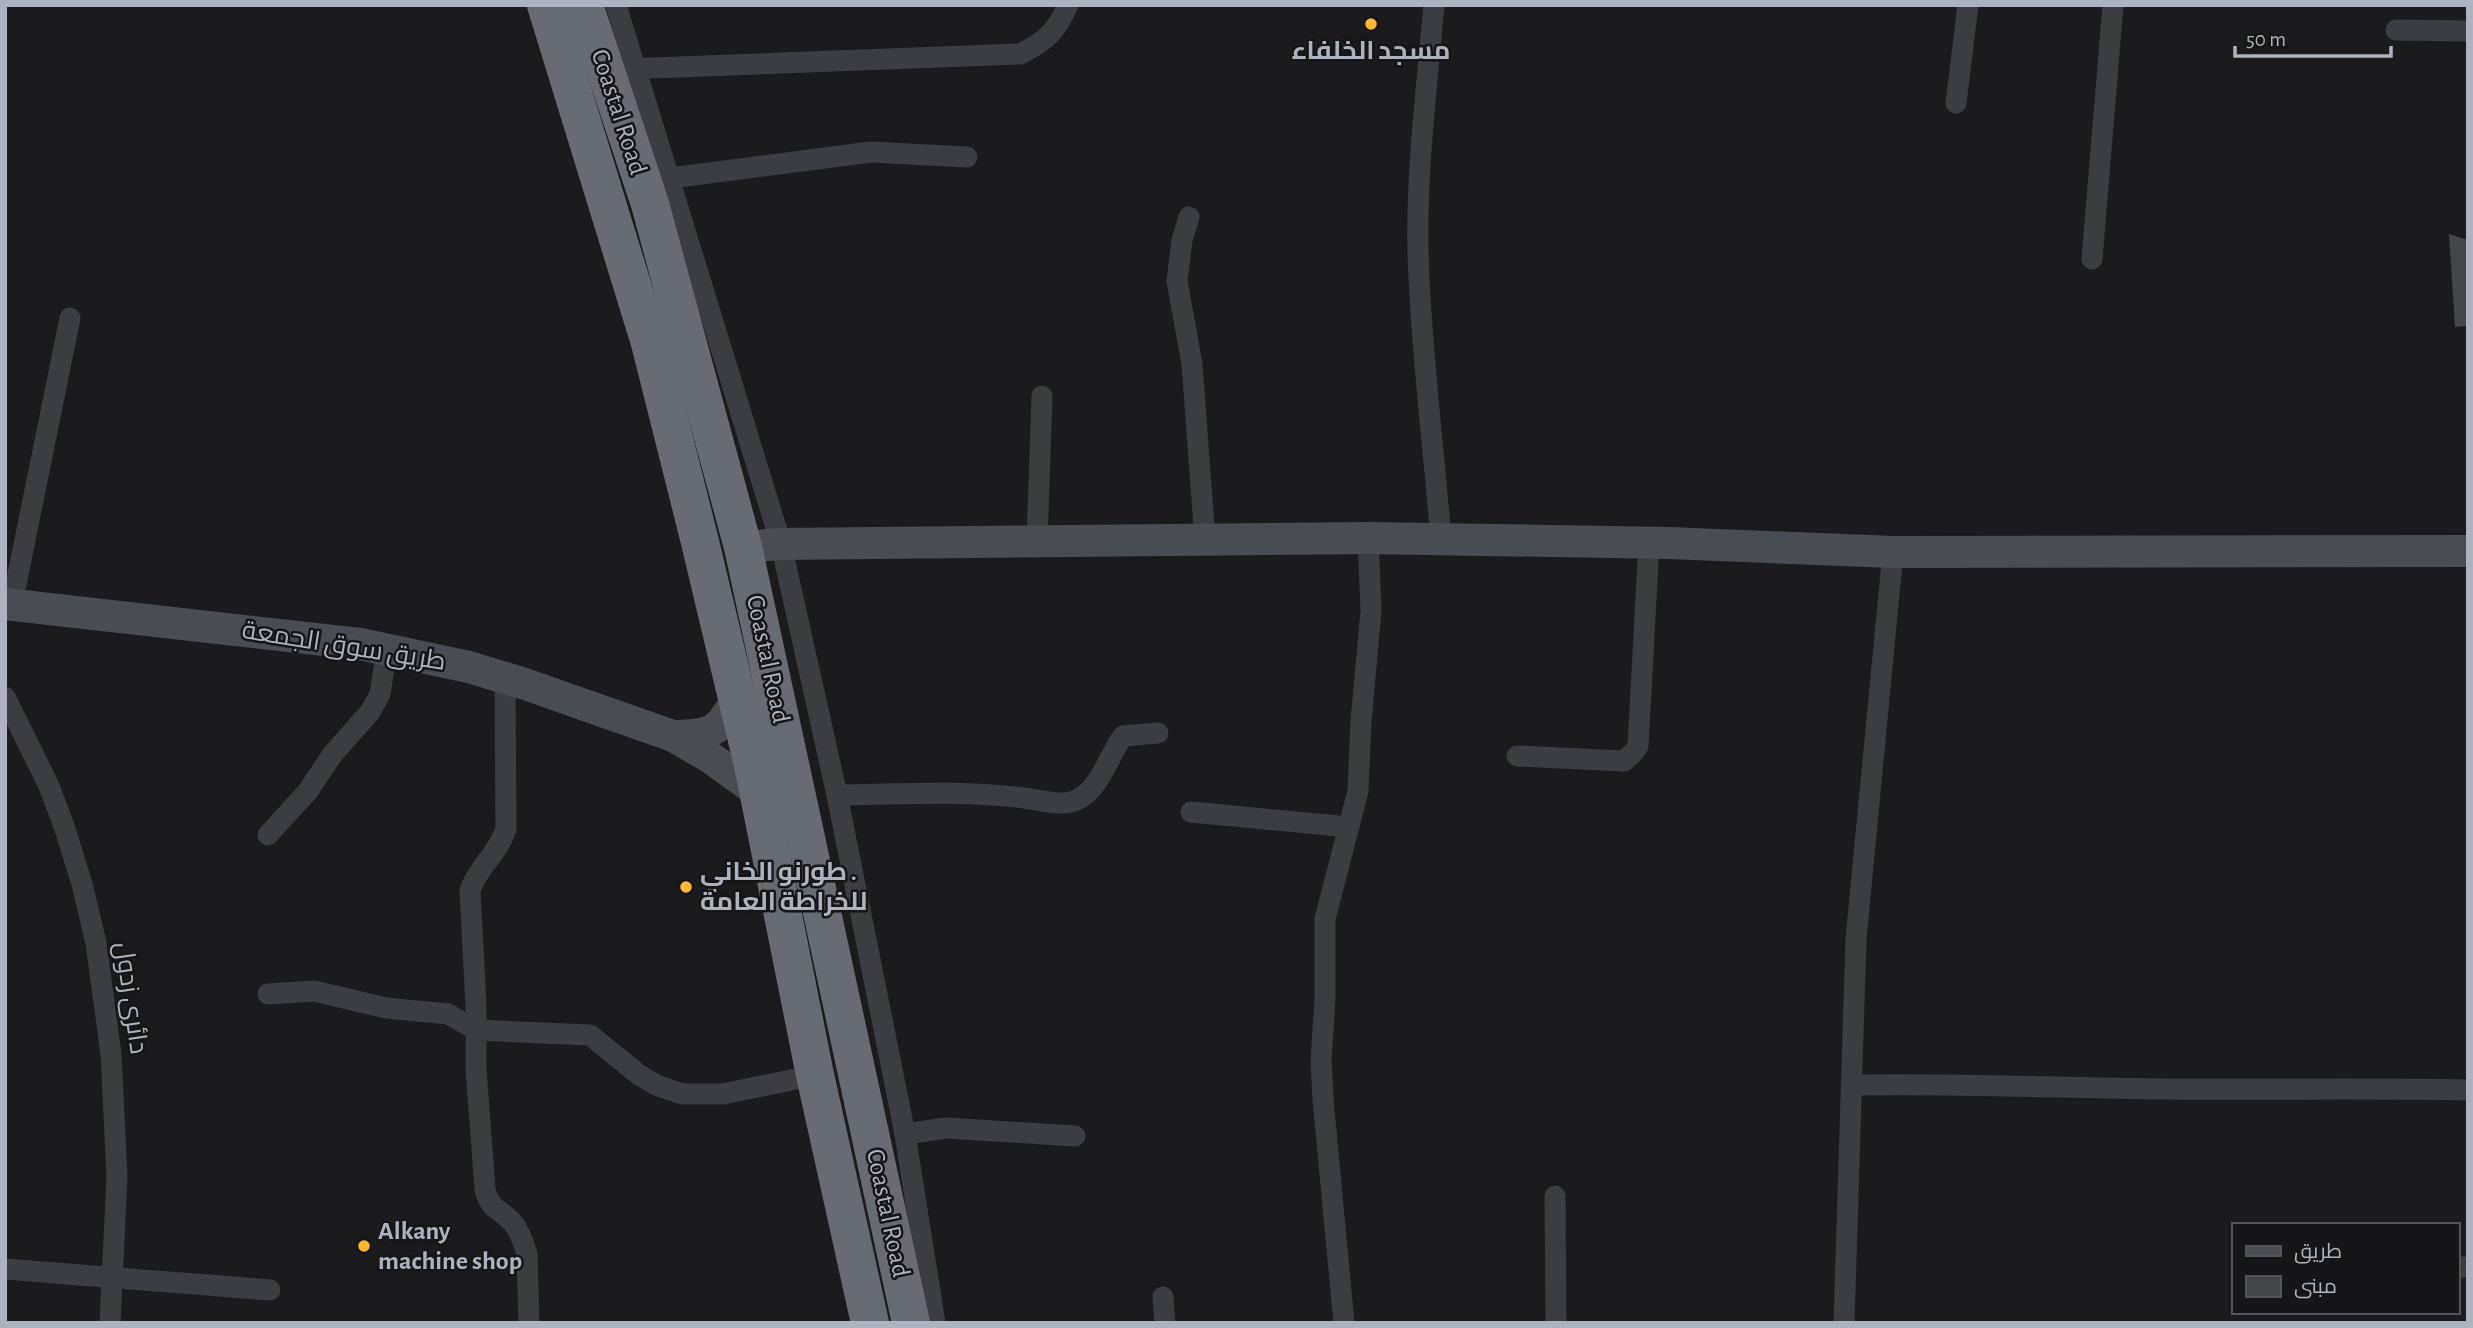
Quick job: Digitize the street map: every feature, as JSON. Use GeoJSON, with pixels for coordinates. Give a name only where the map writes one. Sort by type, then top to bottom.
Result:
{"type":"FeatureCollection","features":[{"type":"Feature","properties":{"kind":"highway","name":"Coastal Road"},"geometry":{"type":"LineString","coordinates":[[546,5],[650,343],[758,792],[870,1323]]}},
{"type":"Feature","properties":{"kind":"highway","name":"Coastal Road"},"geometry":{"type":"LineString","coordinates":[[584,5],[622,69],[650,204],[743,547],[911,1323]]}},
{"type":"Feature","properties":{"kind":"street"},"geometry":{"type":"LineString","coordinates":[[616,5],[622,69],[670,177],[781,544],[837,795],[905,1134],[934,1323]]}},
{"type":"Feature","properties":{"kind":"street"},"geometry":{"type":"LineString","coordinates":[[568,71],[1020,54],[1042,43],[1060,23],[1068,5]]}},
{"type":"Feature","properties":{"kind":"street"},"geometry":{"type":"LineString","coordinates":[[1434,5],[1421,157],[1418,254],[1441,539]]}},
{"type":"Feature","properties":{"kind":"street"},"geometry":{"type":"LineString","coordinates":[[1956,103],[1968,5]]}},
{"type":"Feature","properties":{"kind":"street"},"geometry":{"type":"LineString","coordinates":[[2092,259],[2113,5]]}},
{"type":"Feature","properties":{"kind":"street"},"geometry":{"type":"LineString","coordinates":[[2396,30],[2468,32]]}},
{"type":"Feature","properties":{"kind":"street"},"geometry":{"type":"LineString","coordinates":[[670,177],[871,152],[967,157]]}},
{"type":"Feature","properties":{"kind":"street"},"geometry":{"type":"LineString","coordinates":[[1189,217],[1182,240],[1177,281],[1192,364],[1205,540]]}},
{"type":"Feature","properties":{"kind":"street"},"geometry":{"type":"LineString","coordinates":[[8,604],[70,317]]}},
{"type":"Feature","properties":{"kind":"street"},"geometry":{"type":"LineString","coordinates":[[1037,541],[1042,396]]}},
{"type":"Feature","properties":{"kind":"street"},"geometry":{"type":"LineString","coordinates":[[1344,1323],[1321,1060],[1325,999],[1325,919],[1329,895],[1358,791],[1371,611],[1368,538]]}},
{"type":"Feature","properties":{"kind":"street"},"geometry":{"type":"LineString","coordinates":[[743,547],[781,544],[1368,538],[1649,543],[1893,552],[2468,551]]}},
{"type":"Feature","properties":{"kind":"street"},"geometry":{"type":"LineString","coordinates":[[1517,756],[1624,761],[1638,746],[1649,543]]}},
{"type":"Feature","properties":{"kind":"street"},"geometry":{"type":"LineString","coordinates":[[1844,1323],[1856,939],[1893,552]]}},
{"type":"Feature","properties":{"kind":"street","name":"طريق سوق الجمعة"},"geometry":{"type":"LineString","coordinates":[[8,604],[234,628],[387,649],[469,667],[673,736],[711,758],[758,792]]}},
{"type":"Feature","properties":{"kind":"street"},"geometry":{"type":"LineString","coordinates":[[268,835],[308,790],[349,733],[370,712],[380,694],[387,649]]}},
{"type":"Feature","properties":{"kind":"street"},"geometry":{"type":"LineString","coordinates":[[505,677],[506,829],[500,844],[473,881],[470,890],[476,1069],[485,1189],[491,1205],[512,1221],[527,1254],[529,1323]]}},
{"type":"Feature","properties":{"kind":"street","name":"دائرى زدول"},"geometry":{"type":"LineString","coordinates":[[6,699],[49,786],[85,893],[96,943],[112,1068],[117,1177],[110,1323]]}},
{"type":"Feature","properties":{"kind":"street","name":"طريق سوق الجمعة"},"geometry":{"type":"LineString","coordinates":[[673,736],[702,735],[724,723],[737,699]]}},
{"type":"Feature","properties":{"kind":"street"},"geometry":{"type":"LineString","coordinates":[[837,795],[939,793],[1023,797],[1067,803],[1079,799],[1090,789],[1123,736],[1132,733],[1158,733]]}},
{"type":"Feature","properties":{"kind":"street"},"geometry":{"type":"LineString","coordinates":[[1191,813],[1349,827]]}},
{"type":"Feature","properties":{"kind":"street"},"geometry":{"type":"LineString","coordinates":[[268,995],[314,990],[386,1009],[448,1013],[476,1030],[590,1035],[638,1074],[656,1085],[682,1094],[723,1094],[816,1076]]}},
{"type":"Feature","properties":{"kind":"street"},"geometry":{"type":"LineString","coordinates":[[1852,1086],[1945,1083],[2164,1089],[2348,1087],[2468,1090]]}},
{"type":"Feature","properties":{"kind":"street"},"geometry":{"type":"LineString","coordinates":[[905,1134],[946,1128],[1075,1136]]}},
{"type":"Feature","properties":{"kind":"street"},"geometry":{"type":"LineString","coordinates":[[1555,1196],[1556,1323]]}},
{"type":"Feature","properties":{"kind":"street"},"geometry":{"type":"LineString","coordinates":[[5,1269],[270,1290]]}},
{"type":"Feature","properties":{"kind":"street"},"geometry":{"type":"LineString","coordinates":[[1163,1297],[1165,1323]]}},
{"type":"Feature","properties":{"kind":"building"},"geometry":{"type":"Polygon","coordinates":[[[2449,234],[2468,240],[2468,326],[2455,327],[2449,234]]]}},
{"type":"Feature","properties":{"kind":"place","name":"مسجد الخلفاء"},"geometry":{"type":"Point","coordinates":[1371,24]}},
{"type":"Feature","properties":{"kind":"place","name":"طورنو الخاني . للخراطة العامة"},"geometry":{"type":"Point","coordinates":[686,887]}},
{"type":"Feature","properties":{"kind":"place","name":"Alkany machine shop"},"geometry":{"type":"Point","coordinates":[364,1246]}}]}
